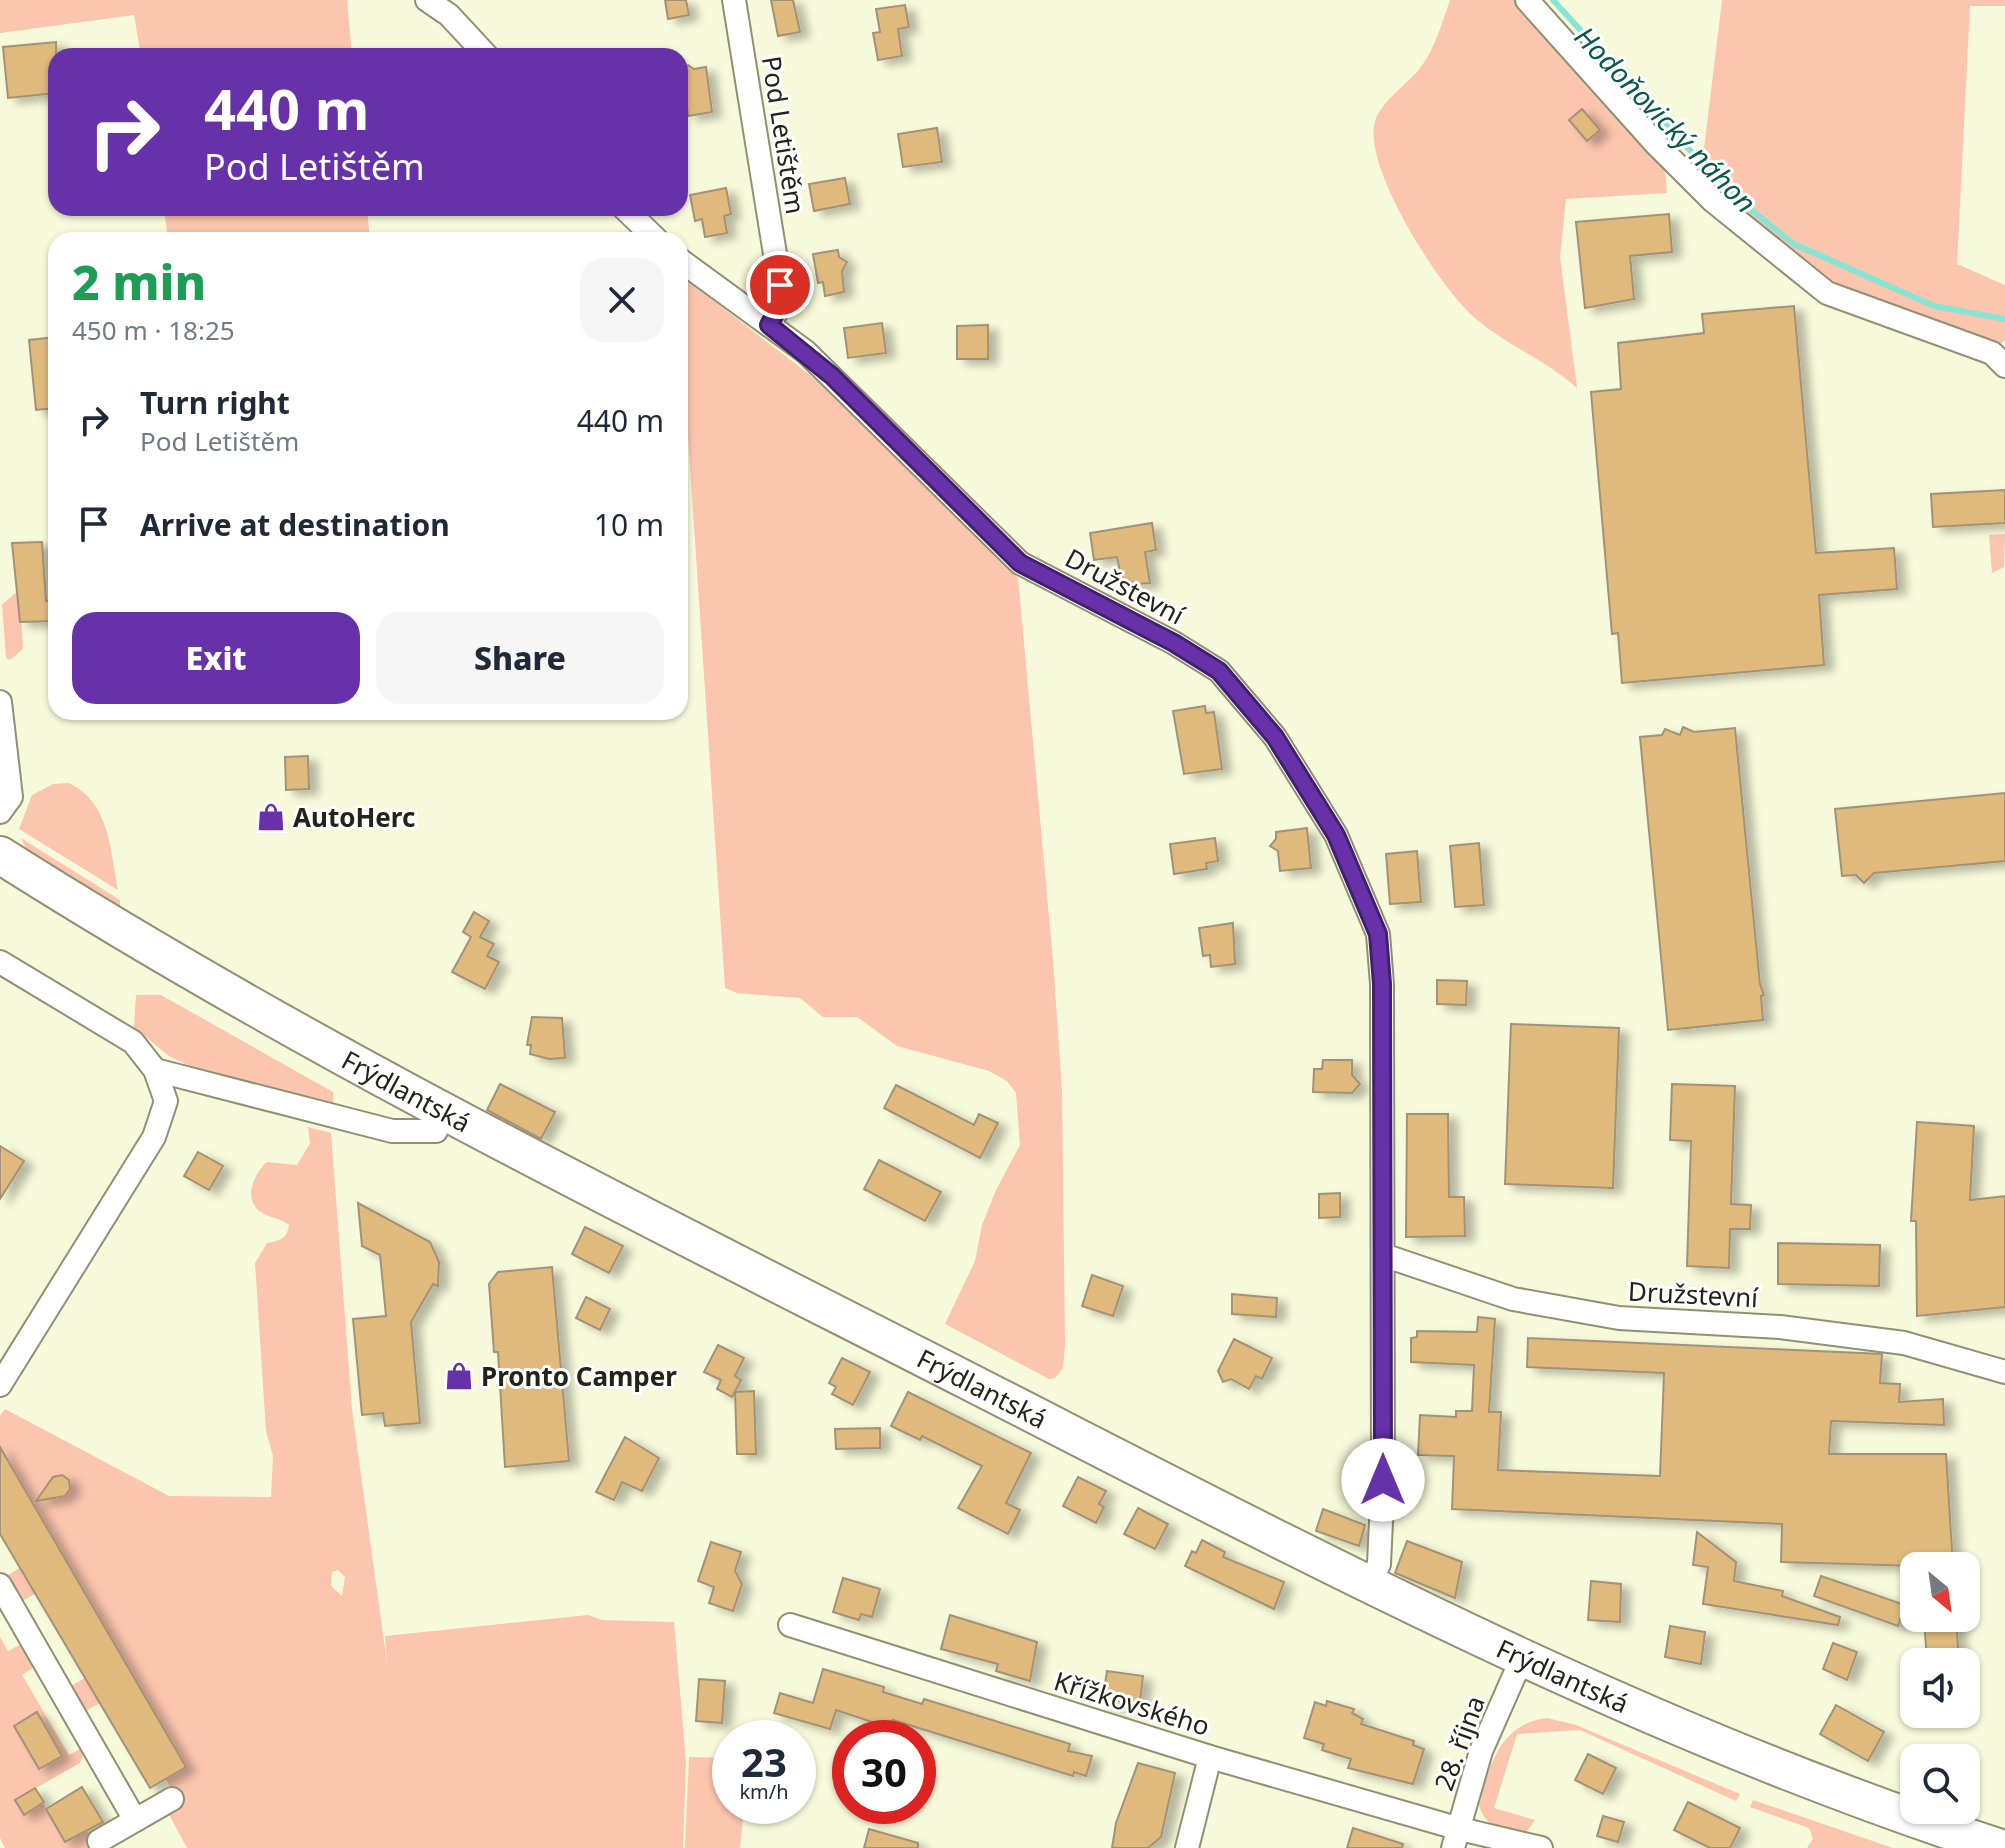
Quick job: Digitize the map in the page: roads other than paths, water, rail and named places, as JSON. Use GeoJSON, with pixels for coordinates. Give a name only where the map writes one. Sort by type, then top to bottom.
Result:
{"type":"FeatureCollection","features":[{"type":"Feature","properties":{"kind":"main road","name":"Frýdlantská"},"geometry":{"type":"LineString","coordinates":[[0,855],[245,1000],[483,1132],[1370,1584],[1679,1753],[1837,1816],[1930,1848]]}},
{"type":"Feature","properties":{"kind":"main road","name":"Frýdlantská"},"geometry":{"type":"LineString","coordinates":[[0,878],[182,990],[436,1131],[1366,1606],[1762,1764],[2001,1848]]}},
{"type":"Feature","properties":{"kind":"street"},"geometry":{"type":"LineString","coordinates":[[427,0],[449,15],[480,48]]}},
{"type":"Feature","properties":{"kind":"street","name":"Pod Letištěm"},"geometry":{"type":"LineString","coordinates":[[734,0],[780,285],[779,307],[769,325]]}},
{"type":"Feature","properties":{"kind":"street"},"geometry":{"type":"LineString","coordinates":[[1527,0],[1655,143],[1713,201],[1827,293],[1992,353],[2005,366]]}},
{"type":"Feature","properties":{"kind":"street"},"geometry":{"type":"LineString","coordinates":[[632,216],[649,232]]}},
{"type":"Feature","properties":{"kind":"street","name":"Družstevní"},"geometry":{"type":"LineString","coordinates":[[688,266],[832,376],[1020,563],[1174,643],[1219,671],[1275,737],[1336,835],[1378,934],[1382,984],[1383,1480],[1379,1564],[1370,1584]]}},
{"type":"Feature","properties":{"kind":"street"},"geometry":{"type":"LineString","coordinates":[[0,702],[11,797],[0,812]]}},
{"type":"Feature","properties":{"kind":"street"},"geometry":{"type":"LineString","coordinates":[[0,962],[133,1042],[155,1070],[166,1101],[154,1137],[0,1385]]}},
{"type":"Feature","properties":{"kind":"street"},"geometry":{"type":"LineString","coordinates":[[155,1070],[392,1131],[436,1131]]}},
{"type":"Feature","properties":{"kind":"street","name":"Družstevní"},"geometry":{"type":"LineString","coordinates":[[1383,1255],[1513,1299],[1619,1318],[1780,1327],[1904,1343],[2005,1372]]}},
{"type":"Feature","properties":{"kind":"street"},"geometry":{"type":"LineString","coordinates":[[0,1585],[135,1820]]}},
{"type":"Feature","properties":{"kind":"street","name":"Křížkovského"},"geometry":{"type":"LineString","coordinates":[[790,1625],[1210,1757],[1456,1839],[1541,1848]]}},
{"type":"Feature","properties":{"kind":"street","name":"28. října"},"geometry":{"type":"LineString","coordinates":[[1456,1839],[1481,1751],[1518,1667]]}},
{"type":"Feature","properties":{"kind":"street"},"geometry":{"type":"LineString","coordinates":[[1187,1848],[1210,1757]]}},
{"type":"Feature","properties":{"kind":"street"},"geometry":{"type":"LineString","coordinates":[[99,1841],[172,1799]]}},
{"type":"Feature","properties":{"kind":"waterway","name":"Hodoňovický náhon"},"geometry":{"type":"LineString","coordinates":[[1553,0],[1725,189],[1794,244],[1934,306],[2005,319]]}},
{"type":"Feature","properties":{"kind":"place","name":"AutoHerc"},"geometry":{"type":"Point","coordinates":[271,817]}},
{"type":"Feature","properties":{"kind":"place","name":"Pronto Camper"},"geometry":{"type":"Point","coordinates":[459,1376]}}]}
